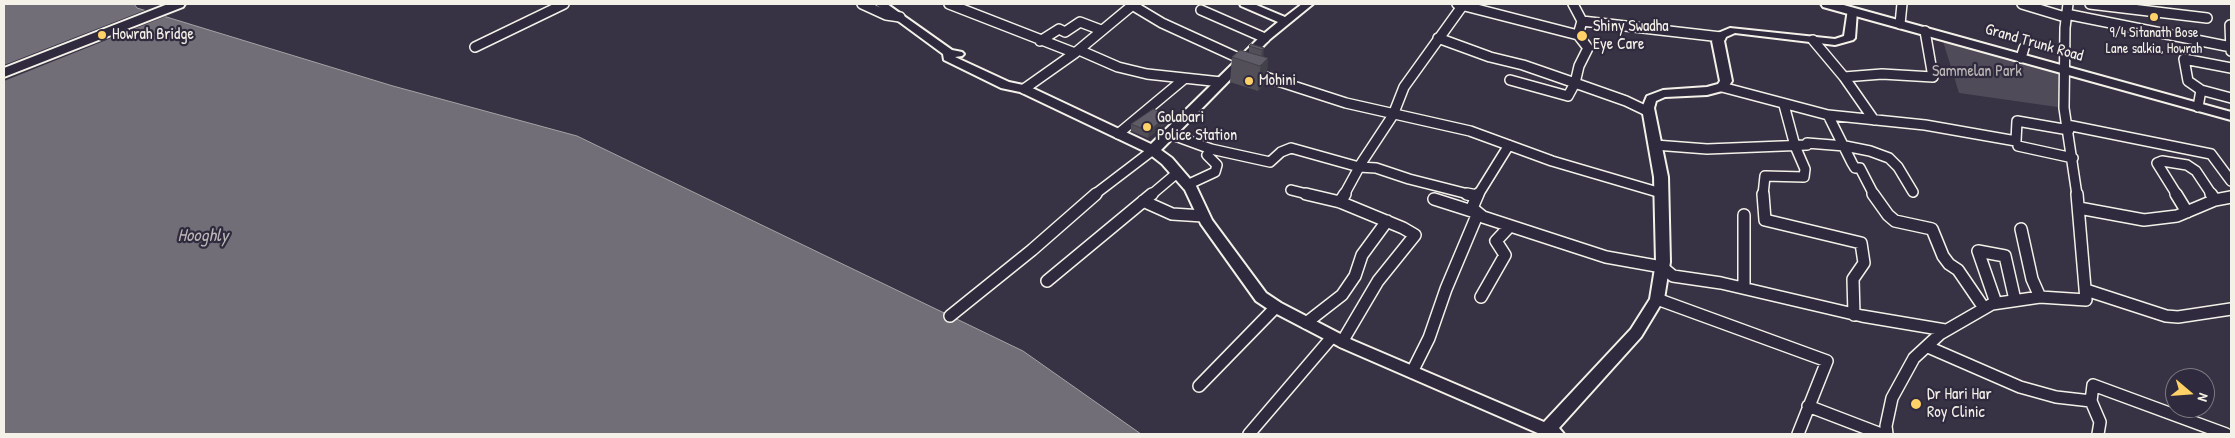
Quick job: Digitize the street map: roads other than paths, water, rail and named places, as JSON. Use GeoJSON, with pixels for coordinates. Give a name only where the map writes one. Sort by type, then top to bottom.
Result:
{"type":"FeatureCollection","features":[{"type":"Feature","properties":{"kind":"main road"},"geometry":{"type":"LineString","coordinates":[[4,73],[179,4]]}},
{"type":"Feature","properties":{"kind":"main road","name":"Grand Trunk Road"},"geometry":{"type":"LineString","coordinates":[[1827,4],[1925,31],[2022,53],[2065,70],[2231,116]]}},
{"type":"Feature","properties":{"kind":"street"},"geometry":{"type":"LineString","coordinates":[[475,48],[564,4]]}},
{"type":"Feature","properties":{"kind":"street"},"geometry":{"type":"LineString","coordinates":[[862,4],[886,15],[900,17]]}},
{"type":"Feature","properties":{"kind":"street"},"geometry":{"type":"LineString","coordinates":[[880,4],[949,53],[948,58],[1005,85],[1021,87],[1153,150],[1167,161],[1182,179],[1204,216],[1261,298],[1337,340],[1552,432],[1636,333],[1657,299],[1662,267],[1661,177],[1649,112],[1651,99],[1663,94],[1707,91],[1722,87],[1784,105],[1828,115],[1925,125],[2016,141],[2017,121],[2068,128],[2212,154],[2231,181]]}},
{"type":"Feature","properties":{"kind":"street"},"geometry":{"type":"LineString","coordinates":[[948,4],[1040,41],[1077,51],[1118,67],[1184,79],[1221,82]]}},
{"type":"Feature","properties":{"kind":"street"},"geometry":{"type":"LineString","coordinates":[[1021,87],[1077,51],[1133,4],[1162,23],[1239,63],[1346,103],[1393,115],[1432,121],[1509,145],[1552,161],[1661,193]]}},
{"type":"Feature","properties":{"kind":"street"},"geometry":{"type":"LineString","coordinates":[[1246,4],[1285,21]]}},
{"type":"Feature","properties":{"kind":"street"},"geometry":{"type":"LineString","coordinates":[[950,316],[1032,250],[1110,181],[1153,150],[1265,38],[1308,4]]}},
{"type":"Feature","properties":{"kind":"street"},"geometry":{"type":"LineString","coordinates":[[1573,4],[1582,21],[1578,35]]}},
{"type":"Feature","properties":{"kind":"street"},"geometry":{"type":"LineString","coordinates":[[1900,24],[1902,4]]}},
{"type":"Feature","properties":{"kind":"street"},"geometry":{"type":"LineString","coordinates":[[2022,4],[2066,15],[2231,48],[2230,25]]}},
{"type":"Feature","properties":{"kind":"street"},"geometry":{"type":"LineString","coordinates":[[1887,434],[1886,426],[1892,398],[1914,358],[1945,330],[1984,308],[1996,304],[2040,297],[2086,300],[2079,208],[2064,108],[2066,15],[2068,4]]}},
{"type":"Feature","properties":{"kind":"street"},"geometry":{"type":"LineString","coordinates":[[2090,4],[2205,15],[2141,4]]}},
{"type":"Feature","properties":{"kind":"street"},"geometry":{"type":"LineString","coordinates":[[1340,202],[1359,167],[1393,115],[1404,87],[1460,5],[1578,35],[1588,48],[1568,96],[1510,80]]}},
{"type":"Feature","properties":{"kind":"street"},"geometry":{"type":"LineString","coordinates":[[1201,10],[1265,38]]}},
{"type":"Feature","properties":{"kind":"street"},"geometry":{"type":"LineString","coordinates":[[1722,87],[1726,81],[1719,50],[1718,41],[1721,37],[1734,30],[1835,42],[1849,38],[1852,11]]}},
{"type":"Feature","properties":{"kind":"street"},"geometry":{"type":"LineString","coordinates":[[1582,21],[1721,37]]}},
{"type":"Feature","properties":{"kind":"street"},"geometry":{"type":"LineString","coordinates":[[1040,41],[1059,29],[1065,32],[1080,22],[1101,30]]}},
{"type":"Feature","properties":{"kind":"street"},"geometry":{"type":"LineString","coordinates":[[1844,76],[1882,74],[1932,77],[1925,31]]}},
{"type":"Feature","properties":{"kind":"street"},"geometry":{"type":"LineString","coordinates":[[1438,38],[1490,57],[1523,65],[1626,100],[1649,112]]}},
{"type":"Feature","properties":{"kind":"street"},"geometry":{"type":"LineString","coordinates":[[1813,40],[1844,76],[1874,120]]}},
{"type":"Feature","properties":{"kind":"street"},"geometry":{"type":"LineString","coordinates":[[2231,68],[2184,59],[2188,81],[2201,90],[2231,98]]}},
{"type":"Feature","properties":{"kind":"street"},"geometry":{"type":"LineString","coordinates":[[1118,134],[1184,79]]}},
{"type":"Feature","properties":{"kind":"street"},"geometry":{"type":"LineString","coordinates":[[2198,107],[2201,90]]}},
{"type":"Feature","properties":{"kind":"street"},"geometry":{"type":"LineString","coordinates":[[1784,105],[1795,146],[1805,169],[1804,176],[1788,178],[1765,176],[1765,220],[1789,224],[1861,243],[1864,263],[1853,279],[1854,315]]}},
{"type":"Feature","properties":{"kind":"street"},"geometry":{"type":"LineString","coordinates":[[1828,115],[1855,168],[1860,168],[1867,179],[1870,191],[1888,214],[1895,220],[1932,228],[1943,256],[1949,264],[1958,270],[1984,308]]}},
{"type":"Feature","properties":{"kind":"street"},"geometry":{"type":"LineString","coordinates":[[1170,134],[1211,149],[1270,162],[1281,152],[1291,148],[1359,167],[1376,168],[1409,179],[1477,196]]}},
{"type":"Feature","properties":{"kind":"street"},"geometry":{"type":"LineString","coordinates":[[1655,146],[1707,150],[1732,147],[1795,146],[1812,143],[1845,146],[1870,151],[1889,158],[1898,166],[1913,192]]}},
{"type":"Feature","properties":{"kind":"street"},"geometry":{"type":"LineString","coordinates":[[1509,145],[1477,196],[1472,208],[1484,217],[1606,257],[1662,267],[1673,276],[1744,288],[1854,315],[1915,327],[1945,330]]}},
{"type":"Feature","properties":{"kind":"street"},"geometry":{"type":"LineString","coordinates":[[2018,146],[2073,158]]}},
{"type":"Feature","properties":{"kind":"street"},"geometry":{"type":"LineString","coordinates":[[1047,281],[1143,201],[1182,179],[1215,172],[1216,165],[1207,155],[1211,149]]}},
{"type":"Feature","properties":{"kind":"street"},"geometry":{"type":"LineString","coordinates":[[2187,212],[2157,163],[2162,161],[2187,165],[2196,171],[2215,200]]}},
{"type":"Feature","properties":{"kind":"street"},"geometry":{"type":"LineString","coordinates":[[1249,434],[1337,340],[1378,281],[1416,235],[1340,202],[1291,190]]}},
{"type":"Feature","properties":{"kind":"street"},"geometry":{"type":"LineString","coordinates":[[2079,208],[2144,220],[2177,216],[2215,200],[2231,197]]}},
{"type":"Feature","properties":{"kind":"street"},"geometry":{"type":"LineString","coordinates":[[1434,199],[1478,213]]}},
{"type":"Feature","properties":{"kind":"street"},"geometry":{"type":"LineString","coordinates":[[1143,201],[1172,214],[1204,216]]}},
{"type":"Feature","properties":{"kind":"street"},"geometry":{"type":"LineString","coordinates":[[1412,372],[1429,338],[1446,289],[1478,213]]}},
{"type":"Feature","properties":{"kind":"street"},"geometry":{"type":"LineString","coordinates":[[1744,215],[1744,288]]}},
{"type":"Feature","properties":{"kind":"street"},"geometry":{"type":"LineString","coordinates":[[1306,323],[1342,295],[1355,276],[1362,255],[1387,221]]}},
{"type":"Feature","properties":{"kind":"street"},"geometry":{"type":"LineString","coordinates":[[1481,297],[1505,255],[1496,241],[1510,226]]}},
{"type":"Feature","properties":{"kind":"street"},"geometry":{"type":"LineString","coordinates":[[2021,229],[2032,279],[2040,297]]}},
{"type":"Feature","properties":{"kind":"street"},"geometry":{"type":"LineString","coordinates":[[1996,304],[1978,251],[2005,256],[2016,300]]}},
{"type":"Feature","properties":{"kind":"street"},"geometry":{"type":"LineString","coordinates":[[2086,290],[2166,316],[2178,317],[2231,309]]}},
{"type":"Feature","properties":{"kind":"street"},"geometry":{"type":"LineString","coordinates":[[1657,299],[1826,361],[1798,434]]}},
{"type":"Feature","properties":{"kind":"street"},"geometry":{"type":"LineString","coordinates":[[1199,386],[1276,307]]}},
{"type":"Feature","properties":{"kind":"street"},"geometry":{"type":"LineString","coordinates":[[1928,347],[2020,387],[2056,397],[2091,401]]}},
{"type":"Feature","properties":{"kind":"street"},"geometry":{"type":"LineString","coordinates":[[2098,434],[2100,422],[2091,401],[2093,385],[2226,434]]}},
{"type":"Feature","properties":{"kind":"street"},"geometry":{"type":"LineString","coordinates":[[1808,406],[1881,434]]}},
{"type":"Feature","properties":{"kind":"water","name":"Hooghly"},"geometry":{"type":"Polygon","coordinates":[[[4,4],[134,4],[137,8],[393,86],[577,136],[1023,351],[1141,434],[4,434],[4,4]]]}},
{"type":"Feature","properties":{"kind":"place","name":"9/4 Sitanath Bose Lane salkia, Howrah"},"geometry":{"type":"Point","coordinates":[2154,17]}},
{"type":"Feature","properties":{"kind":"place","name":"Howrah Bridge"},"geometry":{"type":"Point","coordinates":[102,35]}},
{"type":"Feature","properties":{"kind":"place","name":"Shiny Swadha Eye Care"},"geometry":{"type":"Point","coordinates":[1582,36]}},
{"type":"Feature","properties":{"kind":"place","name":"Mohini"},"geometry":{"type":"Point","coordinates":[1249,81]}},
{"type":"Feature","properties":{"kind":"place","name":"Golabari Police Station"},"geometry":{"type":"Point","coordinates":[1147,127]}},
{"type":"Feature","properties":{"kind":"place","name":"Dr Hari Har Roy Clinic"},"geometry":{"type":"Point","coordinates":[1916,404]}},
{"type":"Feature","properties":{"kind":"park label","name":"Sammelan Park"},"geometry":{"type":"Point","coordinates":[1977,72]}}]}
